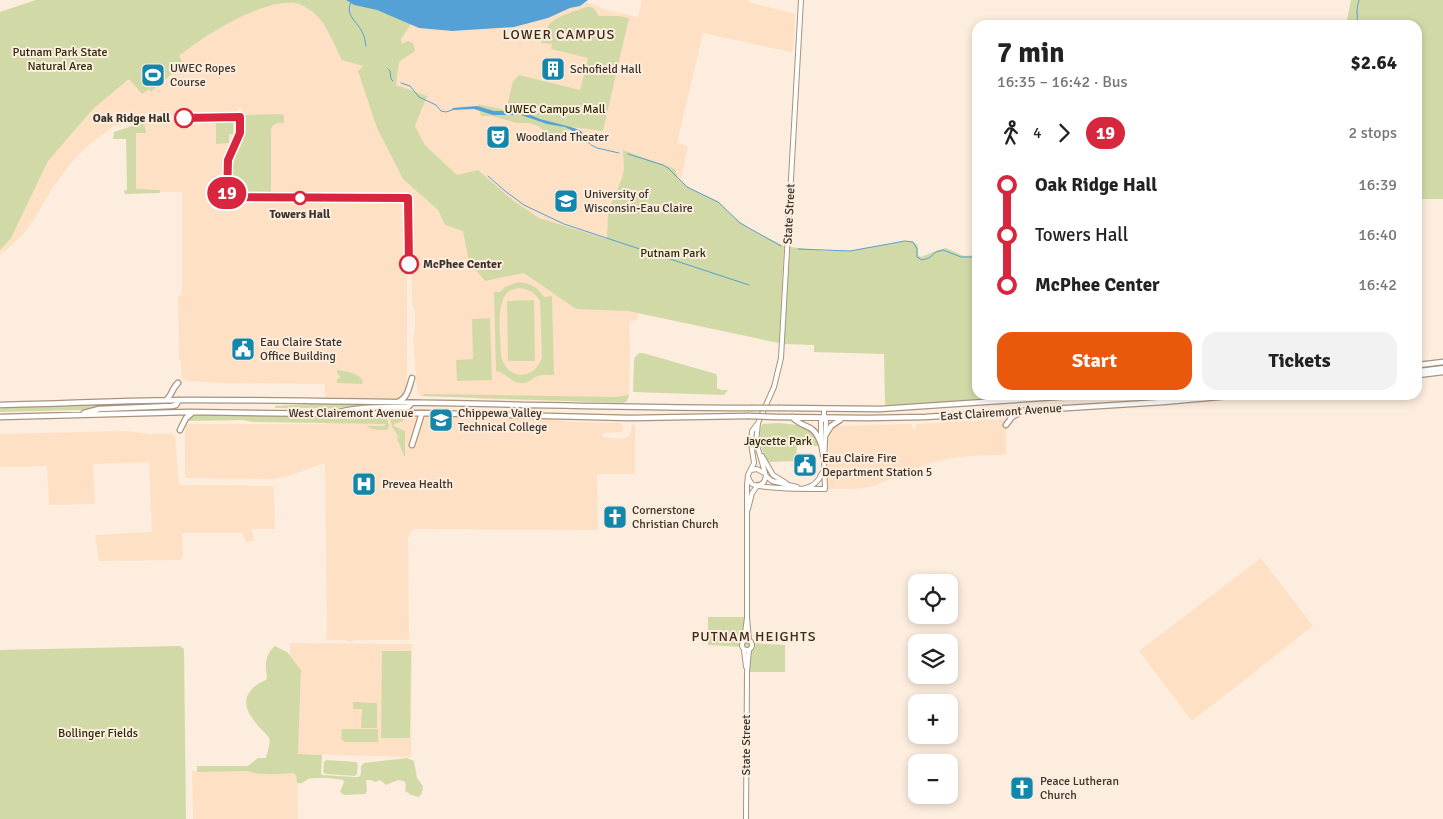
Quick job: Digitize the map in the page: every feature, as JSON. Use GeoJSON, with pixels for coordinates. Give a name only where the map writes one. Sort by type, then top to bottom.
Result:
{"type":"FeatureCollection","features":[{"type":"Feature","properties":{"kind":"main road","name":"State Street"},"geometry":{"type":"LineString","coordinates":[[765,475],[756,437],[758,423],[777,378],[781,358],[801,0]]}},
{"type":"Feature","properties":{"kind":"main road"},"geometry":{"type":"LineString","coordinates":[[1422,365],[1443,362]]}},
{"type":"Feature","properties":{"kind":"main road"},"geometry":{"type":"LineString","coordinates":[[1422,371],[1443,368]]}},
{"type":"Feature","properties":{"kind":"main road"},"geometry":{"type":"LineString","coordinates":[[1422,375],[1443,372]]}},
{"type":"Feature","properties":{"kind":"main road"},"geometry":{"type":"LineString","coordinates":[[397,402],[402,401],[405,397],[412,378]]}},
{"type":"Feature","properties":{"kind":"main road"},"geometry":{"type":"LineString","coordinates":[[164,401],[170,396],[178,383]]}},
{"type":"Feature","properties":{"kind":"main road"},"geometry":{"type":"LineString","coordinates":[[78,415],[99,409],[172,406],[176,405],[179,400]]}},
{"type":"Feature","properties":{"kind":"main road","name":"West Clairemont Avenue"},"geometry":{"type":"LineString","coordinates":[[0,405],[179,400],[780,408]]}},
{"type":"Feature","properties":{"kind":"main road","name":"East Clairemont Avenue"},"geometry":{"type":"LineString","coordinates":[[780,408],[880,409],[1019,400]]}},
{"type":"Feature","properties":{"kind":"main road","name":"East Clairemont Avenue"},"geometry":{"type":"LineString","coordinates":[[792,417],[925,417],[1185,400]]}},
{"type":"Feature","properties":{"kind":"main road"},"geometry":{"type":"LineString","coordinates":[[334,414],[376,407],[408,407],[412,402]]}},
{"type":"Feature","properties":{"kind":"main road"},"geometry":{"type":"LineString","coordinates":[[748,477],[750,482],[759,485],[779,488],[824,489],[826,421],[824,418],[824,408]]}},
{"type":"Feature","properties":{"kind":"main road"},"geometry":{"type":"LineString","coordinates":[[1006,425],[1012,417],[1022,411]]}},
{"type":"Feature","properties":{"kind":"main road"},"geometry":{"type":"LineString","coordinates":[[180,430],[187,417],[194,412]]}},
{"type":"Feature","properties":{"kind":"main road","name":"West Clairemont Avenue"},"geometry":{"type":"LineString","coordinates":[[0,417],[194,412],[422,413],[579,417],[792,417]]}},
{"type":"Feature","properties":{"kind":"main road"},"geometry":{"type":"LineString","coordinates":[[412,445],[422,413]]}},
{"type":"Feature","properties":{"kind":"main road"},"geometry":{"type":"LineString","coordinates":[[792,417],[796,422],[807,425],[814,430],[821,444]]}},
{"type":"Feature","properties":{"kind":"main road"},"geometry":{"type":"LineString","coordinates":[[824,418],[821,421],[821,444],[824,461]]}},
{"type":"Feature","properties":{"kind":"main road"},"geometry":{"type":"LineString","coordinates":[[826,434],[830,426],[843,418]]}},
{"type":"Feature","properties":{"kind":"main road","name":"State Street"},"geometry":{"type":"LineString","coordinates":[[751,470],[754,460],[751,443],[752,435],[754,427],[758,423]]}},
{"type":"Feature","properties":{"kind":"main road"},"geometry":{"type":"LineString","coordinates":[[759,449],[773,475],[788,484]]}},
{"type":"Feature","properties":{"kind":"main road"},"geometry":{"type":"LineString","coordinates":[[748,511],[746,504],[748,473],[751,470],[760,470],[772,481],[801,488],[810,487],[817,482],[824,469]]}},
{"type":"Feature","properties":{"kind":"main road"},"geometry":{"type":"LineString","coordinates":[[747,640],[748,511],[752,493],[764,482],[765,475]]}},
{"type":"Feature","properties":{"kind":"main road"},"geometry":{"type":"LineString","coordinates":[[747,640],[752,643],[752,646],[747,650],[742,646],[742,642],[747,640]]}},
{"type":"Feature","properties":{"kind":"main road","name":"State Street"},"geometry":{"type":"LineString","coordinates":[[746,819],[747,650]]}},
{"type":"Feature","properties":{"kind":"shaded area","name":"University of Wisconsin-Eau Claire"},"geometry":{"type":"Polygon","coordinates":[[[36,0],[346,0],[354,5],[377,10],[419,28],[452,31],[464,31],[548,18],[586,2],[600,6],[600,8],[638,17],[642,0],[749,0],[749,2],[795,14],[793,51],[791,52],[703,33],[677,143],[688,146],[681,179],[692,189],[719,201],[749,228],[784,246],[779,343],[638,313],[638,320],[631,321],[629,324],[629,397],[625,402],[420,396],[417,390],[413,339],[415,311],[412,305],[412,198],[408,195],[232,194],[230,191],[230,164],[234,150],[242,135],[242,108],[238,108],[238,113],[234,115],[208,114],[205,116],[202,114],[178,114],[170,116],[167,114],[147,113],[113,127],[92,142],[75,158],[53,187],[25,232],[0,255],[0,12],[36,0]]]}},
{"type":"Feature","properties":{"kind":"shaded area","name":"Chippewa Valley Technical College"},"geometry":{"type":"Polygon","coordinates":[[[174,119],[238,120],[237,134],[228,151],[226,160],[224,199],[404,200],[406,203],[407,370],[405,394],[401,399],[400,416],[553,419],[573,422],[619,423],[623,426],[622,432],[603,433],[603,437],[618,439],[627,438],[630,435],[635,421],[635,474],[597,474],[598,530],[412,530],[408,538],[409,640],[354,640],[349,642],[345,640],[327,640],[325,463],[274,479],[185,477],[185,424],[325,424],[325,384],[226,383],[187,381],[182,378],[179,358],[178,296],[182,295],[182,192],[129,192],[129,126],[144,122],[170,122],[174,119]]]}},
{"type":"Feature","properties":{"kind":"shaded area"},"geometry":{"type":"Polygon","coordinates":[[[1006,419],[1006,455],[953,458],[927,464],[871,487],[825,489],[826,434],[831,426],[911,424],[914,430],[917,424],[1006,419]]]}},
{"type":"Feature","properties":{"kind":"shaded area"},"geometry":{"type":"Polygon","coordinates":[[[127,431],[149,434],[172,434],[175,436],[179,485],[272,486],[274,489],[275,529],[251,529],[255,540],[246,543],[242,533],[182,533],[183,556],[181,560],[99,561],[95,535],[152,532],[149,462],[93,464],[95,504],[49,505],[47,466],[0,467],[0,434],[127,431]]]}},
{"type":"Feature","properties":{"kind":"shaded area"},"geometry":{"type":"Polygon","coordinates":[[[1261,558],[1313,626],[1192,721],[1139,651],[1261,558]]]}},
{"type":"Feature","properties":{"kind":"shaded area"},"geometry":{"type":"Polygon","coordinates":[[[290,643],[412,644],[411,757],[298,754],[301,670],[290,657],[290,643]]]}},
{"type":"Feature","properties":{"kind":"shaded area"},"geometry":{"type":"Polygon","coordinates":[[[297,769],[298,819],[193,819],[192,771],[297,769]]]}},
{"type":"Feature","properties":{"kind":"green space","name":"Putnam Park"},"geometry":{"type":"Polygon","coordinates":[[[36,0],[346,0],[354,5],[377,10],[411,24],[401,39],[402,44],[408,41],[413,43],[415,51],[399,62],[396,85],[427,96],[415,126],[425,145],[457,175],[478,170],[515,202],[539,218],[607,239],[608,211],[624,169],[623,150],[675,169],[678,179],[687,187],[718,202],[734,218],[750,229],[784,246],[779,343],[628,311],[576,309],[524,273],[485,281],[469,262],[463,231],[445,225],[438,210],[403,179],[377,128],[358,71],[363,66],[342,60],[320,19],[309,9],[295,3],[266,7],[234,20],[203,38],[179,56],[182,61],[176,70],[151,92],[149,89],[142,94],[129,79],[93,109],[48,161],[11,238],[0,250],[0,12],[36,0]]]}},
{"type":"Feature","properties":{"kind":"green space"},"geometry":{"type":"Polygon","coordinates":[[[1351,0],[1443,0],[1443,199],[1422,199],[1422,20],[1347,20],[1351,0]]]}},
{"type":"Feature","properties":{"kind":"green space","name":"UWEC Campus Mall"},"geometry":{"type":"Polygon","coordinates":[[[586,7],[594,9],[599,16],[629,18],[603,131],[572,127],[561,138],[548,134],[538,126],[529,123],[517,123],[491,116],[481,116],[478,104],[506,110],[513,81],[519,75],[580,90],[588,58],[551,49],[552,44],[541,43],[547,27],[557,18],[586,7]]]}},
{"type":"Feature","properties":{"kind":"green space"},"geometry":{"type":"Polygon","coordinates":[[[282,114],[284,116],[284,123],[274,125],[271,130],[271,192],[231,191],[232,156],[242,135],[243,115],[282,114]]]}},
{"type":"Feature","properties":{"kind":"green space"},"geometry":{"type":"Polygon","coordinates":[[[216,121],[233,121],[233,134],[229,134],[229,143],[216,144],[216,121]]]}},
{"type":"Feature","properties":{"kind":"green space"},"geometry":{"type":"Polygon","coordinates":[[[144,122],[146,133],[136,133],[136,189],[160,190],[160,193],[125,194],[124,191],[127,190],[126,139],[113,139],[114,132],[144,122]]]}},
{"type":"Feature","properties":{"kind":"green space"},"geometry":{"type":"Polygon","coordinates":[[[905,241],[918,245],[918,255],[921,257],[946,248],[964,256],[972,255],[972,400],[995,400],[992,402],[885,405],[884,354],[814,352],[814,345],[784,344],[790,247],[825,251],[850,251],[905,241]]]}},
{"type":"Feature","properties":{"kind":"green space"},"geometry":{"type":"Polygon","coordinates":[[[518,282],[526,283],[536,288],[544,297],[552,296],[554,375],[540,375],[527,382],[520,383],[496,371],[494,292],[500,292],[505,287],[518,282]],[[519,288],[508,292],[504,297],[501,304],[500,322],[501,355],[504,363],[508,369],[520,375],[533,371],[542,357],[540,301],[531,291],[519,288]]]}},
{"type":"Feature","properties":{"kind":"green space"},"geometry":{"type":"Polygon","coordinates":[[[534,300],[535,361],[508,361],[507,301],[534,300]]]}},
{"type":"Feature","properties":{"kind":"green space"},"geometry":{"type":"Polygon","coordinates":[[[490,318],[492,380],[457,381],[456,360],[473,359],[472,319],[490,318]]]}},
{"type":"Feature","properties":{"kind":"green space"},"geometry":{"type":"Polygon","coordinates":[[[639,353],[716,374],[717,388],[728,390],[724,395],[633,392],[634,361],[639,353]]]}},
{"type":"Feature","properties":{"kind":"green space"},"geometry":{"type":"Polygon","coordinates":[[[337,370],[359,376],[363,382],[362,384],[337,383],[340,377],[337,370]]]}},
{"type":"Feature","properties":{"kind":"green space"},"geometry":{"type":"Polygon","coordinates":[[[426,394],[616,397],[629,395],[627,401],[623,403],[422,396],[426,394]]]}},
{"type":"Feature","properties":{"kind":"green space"},"geometry":{"type":"Polygon","coordinates":[[[311,404],[374,405],[335,408],[275,408],[275,406],[311,404]]]}},
{"type":"Feature","properties":{"kind":"green space"},"geometry":{"type":"Polygon","coordinates":[[[117,405],[118,407],[79,410],[0,412],[0,409],[10,407],[117,405]]]}},
{"type":"Feature","properties":{"kind":"green space"},"geometry":{"type":"Polygon","coordinates":[[[197,414],[387,417],[389,426],[387,430],[382,430],[366,426],[384,426],[386,424],[253,422],[243,420],[189,421],[191,416],[197,414]]]}},
{"type":"Feature","properties":{"kind":"green space"},"geometry":{"type":"Polygon","coordinates":[[[390,417],[402,417],[404,421],[394,424],[394,426],[405,431],[405,456],[396,436],[400,439],[392,427],[390,417]]]}},
{"type":"Feature","properties":{"kind":"green space","name":"Jaycette Park"},"geometry":{"type":"Polygon","coordinates":[[[778,423],[804,427],[813,433],[818,446],[797,446],[796,461],[769,462],[760,444],[760,429],[762,424],[778,423]]]}},
{"type":"Feature","properties":{"kind":"green space"},"geometry":{"type":"Polygon","coordinates":[[[708,617],[747,617],[749,640],[751,643],[785,645],[785,672],[747,672],[742,647],[708,645],[708,617]]]}},
{"type":"Feature","properties":{"kind":"green space","name":"Bollinger Fields"},"geometry":{"type":"Polygon","coordinates":[[[180,646],[184,649],[186,819],[0,819],[0,650],[180,646]]]}},
{"type":"Feature","properties":{"kind":"green space"},"geometry":{"type":"Polygon","coordinates":[[[275,646],[287,652],[301,670],[298,754],[322,755],[322,775],[355,777],[359,777],[361,774],[361,766],[364,763],[407,758],[414,761],[417,778],[423,786],[419,797],[405,791],[406,784],[404,781],[398,780],[386,785],[380,780],[375,782],[366,780],[367,791],[365,794],[344,795],[340,792],[344,782],[340,779],[311,778],[302,783],[297,783],[296,775],[293,773],[263,774],[248,771],[197,772],[197,766],[248,766],[258,758],[266,758],[269,738],[257,725],[246,704],[249,693],[253,688],[266,680],[267,659],[275,646]]]}},
{"type":"Feature","properties":{"kind":"green space"},"geometry":{"type":"Polygon","coordinates":[[[382,651],[411,651],[410,738],[381,738],[382,651]]]}},
{"type":"Feature","properties":{"kind":"green space"},"geometry":{"type":"Polygon","coordinates":[[[353,702],[377,703],[377,728],[361,728],[362,709],[353,709],[353,702]]]}},
{"type":"Feature","properties":{"kind":"green space"},"geometry":{"type":"Polygon","coordinates":[[[342,729],[378,729],[378,742],[345,742],[341,739],[342,729]]]}},
{"type":"Feature","properties":{"kind":"green space"},"geometry":{"type":"Polygon","coordinates":[[[326,760],[356,762],[358,764],[357,774],[355,776],[326,774],[323,772],[326,760]]]}},
{"type":"Feature","properties":{"kind":"water"},"geometry":{"type":"Polygon","coordinates":[[[346,0],[588,0],[580,6],[570,8],[548,18],[514,27],[452,31],[419,28],[377,10],[354,5],[346,0]]]}},
{"type":"Feature","properties":{"kind":"water"},"geometry":{"type":"Polygon","coordinates":[[[477,106],[494,111],[521,111],[540,119],[574,128],[581,131],[591,145],[565,127],[547,124],[521,115],[493,115],[474,109],[451,110],[453,108],[477,106]]]}},
{"type":"Feature","properties":{"kind":"waterway"},"geometry":{"type":"LineString","coordinates":[[352,0],[349,10],[350,14],[361,29],[366,46]]}},
{"type":"Feature","properties":{"kind":"waterway"},"geometry":{"type":"LineString","coordinates":[[1357,20],[1359,0]]}},
{"type":"Feature","properties":{"kind":"waterway"},"geometry":{"type":"LineString","coordinates":[[388,69],[393,81]]}},
{"type":"Feature","properties":{"kind":"waterway"},"geometry":{"type":"LineString","coordinates":[[401,83],[410,86],[419,97],[436,105],[441,111],[452,110]]}},
{"type":"Feature","properties":{"kind":"waterway"},"geometry":{"type":"LineString","coordinates":[[591,145],[619,153]]}},
{"type":"Feature","properties":{"kind":"waterway"},"geometry":{"type":"LineString","coordinates":[[628,154],[668,168],[687,187],[718,202],[740,223],[781,246]]}},
{"type":"Feature","properties":{"kind":"waterway"},"geometry":{"type":"LineString","coordinates":[[488,176],[524,205],[564,224],[749,285]]}},
{"type":"Feature","properties":{"kind":"waterway"},"geometry":{"type":"LineString","coordinates":[[798,249],[850,251],[905,241],[913,242],[917,249],[917,257],[922,260],[943,250],[961,257],[972,257]]}},
{"type":"Feature","properties":{"kind":"bus line","name":"19"},"geometry":{"type":"LineString","coordinates":[[184,118],[240,117],[240,133],[228,160],[227,197],[408,198],[409,264]]}},
{"type":"Feature","properties":{"kind":"place","name":"Schofield Hall"},"geometry":{"type":"Point","coordinates":[553,69]}},
{"type":"Feature","properties":{"kind":"place","name":"UWEC Ropes Course"},"geometry":{"type":"Point","coordinates":[153,75]}},
{"type":"Feature","properties":{"kind":"place","name":"Oak Ridge Hall"},"geometry":{"type":"Point","coordinates":[184,118]}},
{"type":"Feature","properties":{"kind":"place","name":"Woodland Theater"},"geometry":{"type":"Point","coordinates":[498,137]}},
{"type":"Feature","properties":{"kind":"place","name":"Towers Hall"},"geometry":{"type":"Point","coordinates":[300,198]}},
{"type":"Feature","properties":{"kind":"place","name":"University of Wisconsin-Eau Claire"},"geometry":{"type":"Point","coordinates":[566,201]}},
{"type":"Feature","properties":{"kind":"place","name":"McPhee Center"},"geometry":{"type":"Point","coordinates":[409,264]}},
{"type":"Feature","properties":{"kind":"place","name":"Eau Claire State Office Building"},"geometry":{"type":"Point","coordinates":[243,349]}},
{"type":"Feature","properties":{"kind":"place","name":"Chippewa Valley Technical College"},"geometry":{"type":"Point","coordinates":[441,420]}},
{"type":"Feature","properties":{"kind":"place","name":"Eau Claire Fire Department Station 5"},"geometry":{"type":"Point","coordinates":[805,465]}},
{"type":"Feature","properties":{"kind":"place","name":"Prevea Health"},"geometry":{"type":"Point","coordinates":[364,484]}},
{"type":"Feature","properties":{"kind":"place","name":"Cornerstone Christian Church"},"geometry":{"type":"Point","coordinates":[615,517]}},
{"type":"Feature","properties":{"kind":"place","name":"Peace Lutheran Church"},"geometry":{"type":"Point","coordinates":[1022,788]}},
{"type":"Feature","properties":{"kind":"district","name":"LOWER CAMPUS"},"geometry":{"type":"Point","coordinates":[559,34]}},
{"type":"Feature","properties":{"kind":"district","name":"PUTNAM HEIGHTS"},"geometry":{"type":"Point","coordinates":[754,636]}},
{"type":"Feature","properties":{"kind":"park label","name":"Putnam Park State Natural Area"},"geometry":{"type":"Point","coordinates":[60,59]}}]}
